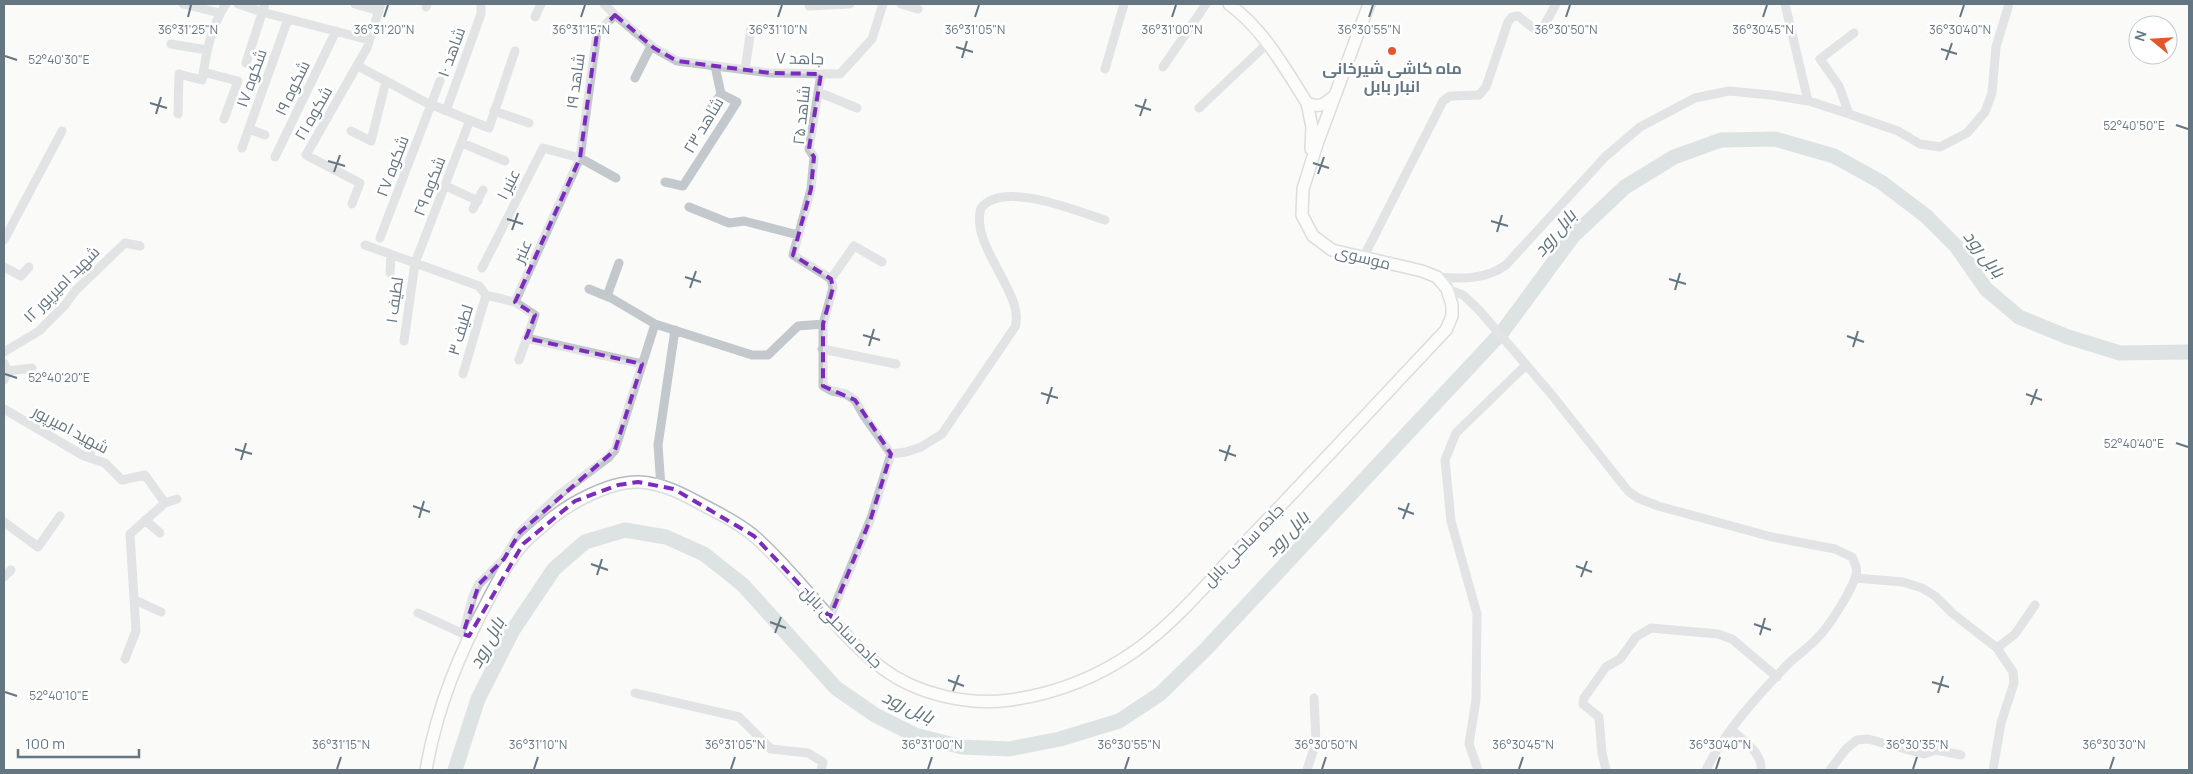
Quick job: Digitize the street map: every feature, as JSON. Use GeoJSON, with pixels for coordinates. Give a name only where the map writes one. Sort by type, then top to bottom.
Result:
{"type":"FeatureCollection","features":[{"type":"Feature","properties":{"kind":"main road"},"geometry":{"type":"LineString","coordinates":[[1229,4],[1257,28],[1307,103],[1312,128],[1309,168]]}},
{"type":"Feature","properties":{"kind":"main road","name":"موسوی"},"geometry":{"type":"LineString","coordinates":[[1369,4],[1316,144],[1301,199],[1302,214],[1308,229],[1318,242],[1332,250],[1422,271],[1436,277],[1447,289]]}},
{"type":"Feature","properties":{"kind":"main road"},"geometry":{"type":"LineString","coordinates":[[1307,103],[1314,106],[1324,105],[1335,96]]}},
{"type":"Feature","properties":{"kind":"main road","name":"جاده ساحلی بابل"},"geometry":{"type":"LineString","coordinates":[[426,770],[438,714],[466,635],[505,568],[523,544],[550,519],[575,501],[618,485],[638,482],[674,490],[733,520],[754,536],[830,617],[882,668],[904,682],[937,694],[975,701],[1007,700],[1036,695],[1088,678],[1113,666],[1138,649],[1177,614],[1446,330],[1452,310],[1447,289]]}},
{"type":"Feature","properties":{"kind":"street"},"geometry":{"type":"LineString","coordinates":[[184,4],[220,13]]}},
{"type":"Feature","properties":{"kind":"street"},"geometry":{"type":"LineString","coordinates":[[178,114],[179,74],[202,80],[207,50],[220,13],[226,4]]}},
{"type":"Feature","properties":{"kind":"street"},"geometry":{"type":"LineString","coordinates":[[238,4],[263,8],[288,19],[370,40]]}},
{"type":"Feature","properties":{"kind":"street"},"geometry":{"type":"LineString","coordinates":[[355,4],[380,7],[370,40],[358,66],[428,104],[489,128],[515,51]]}},
{"type":"Feature","properties":{"kind":"street","name":"شاهد ۱۰"},"geometry":{"type":"LineString","coordinates":[[446,111],[481,14],[481,4]]}},
{"type":"Feature","properties":{"kind":"street"},"geometry":{"type":"LineString","coordinates":[[535,17],[541,4]]}},
{"type":"Feature","properties":{"kind":"street"},"geometry":{"type":"LineString","coordinates":[[604,4],[652,46],[635,78]]}},
{"type":"Feature","properties":{"kind":"street"},"geometry":{"type":"LineString","coordinates":[[810,6],[850,4]]}},
{"type":"Feature","properties":{"kind":"street","name":"جاهد ۷"},"geometry":{"type":"LineString","coordinates":[[652,46],[676,61],[770,73],[840,74],[872,39],[883,4]]}},
{"type":"Feature","properties":{"kind":"street"},"geometry":{"type":"LineString","coordinates":[[901,4],[918,9]]}},
{"type":"Feature","properties":{"kind":"street"},"geometry":{"type":"LineString","coordinates":[[1104,69],[1124,4]]}},
{"type":"Feature","properties":{"kind":"street"},"geometry":{"type":"LineString","coordinates":[[1163,66],[1206,4]]}},
{"type":"Feature","properties":{"kind":"street"},"geometry":{"type":"LineString","coordinates":[[1363,258],[1443,101],[1450,96],[1479,95],[1486,87],[1508,22],[1512,17],[1518,16],[1533,28],[1538,29],[1544,26],[1556,4]]}},
{"type":"Feature","properties":{"kind":"street"},"geometry":{"type":"LineString","coordinates":[[1785,4],[1808,101]]}},
{"type":"Feature","properties":{"kind":"street"},"geometry":{"type":"LineString","coordinates":[[1436,277],[1472,278],[1497,272],[1506,265],[1605,157],[1640,127],[1695,98],[1729,91],[1808,101],[1898,131],[1921,145],[1940,147],[1967,133],[1985,112],[1992,93],[1996,48],[2009,4]]}},
{"type":"Feature","properties":{"kind":"street"},"geometry":{"type":"LineString","coordinates":[[246,63],[263,8]]}},
{"type":"Feature","properties":{"kind":"street","name":"شاهد ۱۹"},"geometry":{"type":"LineString","coordinates":[[580,158],[597,33],[615,15]]}},
{"type":"Feature","properties":{"kind":"street","name":"شکوه ۱۷"},"geometry":{"type":"LineString","coordinates":[[242,148],[288,19]]}},
{"type":"Feature","properties":{"kind":"street"},"geometry":{"type":"LineString","coordinates":[[745,70],[751,29]]}},
{"type":"Feature","properties":{"kind":"street","name":"شکوه ۱۹"},"geometry":{"type":"LineString","coordinates":[[275,157],[336,31]]}},
{"type":"Feature","properties":{"kind":"street"},"geometry":{"type":"LineString","coordinates":[[1849,114],[1839,86],[1820,59],[1854,32]]}},
{"type":"Feature","properties":{"kind":"street"},"geometry":{"type":"LineString","coordinates":[[1199,108],[1268,42]]}},
{"type":"Feature","properties":{"kind":"street"},"geometry":{"type":"LineString","coordinates":[[171,44],[207,50]]}},
{"type":"Feature","properties":{"kind":"street","name":"شکوه ۲۱"},"geometry":{"type":"LineString","coordinates":[[352,204],[360,182],[306,156],[358,66]]}},
{"type":"Feature","properties":{"kind":"street","name":"شاهد ۲۳"},"geometry":{"type":"LineString","coordinates":[[665,182],[683,186],[737,102],[721,94],[716,66]]}},
{"type":"Feature","properties":{"kind":"street"},"geometry":{"type":"LineString","coordinates":[[203,72],[238,81],[224,119]]}},
{"type":"Feature","properties":{"kind":"street","name":"شاهد ۲۵"},"geometry":{"type":"LineString","coordinates":[[821,74],[809,149],[814,157],[811,189],[793,255],[831,279]]}},
{"type":"Feature","properties":{"kind":"street","name":"شکوه ۲۷"},"geometry":{"type":"LineString","coordinates":[[380,238],[428,104],[440,80]]}},
{"type":"Feature","properties":{"kind":"street"},"geometry":{"type":"LineString","coordinates":[[351,131],[371,141],[386,81]]}},
{"type":"Feature","properties":{"kind":"street"},"geometry":{"type":"LineString","coordinates":[[818,92],[857,108]]}},
{"type":"Feature","properties":{"kind":"street"},"geometry":{"type":"LineString","coordinates":[[711,108],[721,94]]}},
{"type":"Feature","properties":{"kind":"street"},"geometry":{"type":"LineString","coordinates":[[494,111],[529,123]]}},
{"type":"Feature","properties":{"kind":"street","name":"شکوه ۲۹"},"geometry":{"type":"LineString","coordinates":[[415,263],[470,120]]}},
{"type":"Feature","properties":{"kind":"street"},"geometry":{"type":"LineString","coordinates":[[249,129],[265,135]]}},
{"type":"Feature","properties":{"kind":"street"},"geometry":{"type":"LineString","coordinates":[[4,240],[62,131]]}},
{"type":"Feature","properties":{"kind":"street"},"geometry":{"type":"LineString","coordinates":[[462,143],[505,161]]}},
{"type":"Feature","properties":{"kind":"street","name":"عنیر ۱"},"geometry":{"type":"LineString","coordinates":[[482,268],[543,148],[580,158]]}},
{"type":"Feature","properties":{"kind":"street"},"geometry":{"type":"LineString","coordinates":[[580,158],[616,178]]}},
{"type":"Feature","properties":{"kind":"street","name":"عنبر"},"geometry":{"type":"LineString","coordinates":[[515,302],[580,158]]}},
{"type":"Feature","properties":{"kind":"street"},"geometry":{"type":"LineString","coordinates":[[446,186],[478,201]]}},
{"type":"Feature","properties":{"kind":"street"},"geometry":{"type":"LineString","coordinates":[[473,209],[483,190]]}},
{"type":"Feature","properties":{"kind":"street"},"geometry":{"type":"LineString","coordinates":[[891,454],[906,452],[942,434],[1015,327],[1016,314],[980,227],[979,214],[985,203],[1001,196],[1031,199],[1105,220]]}},
{"type":"Feature","properties":{"kind":"street"},"geometry":{"type":"LineString","coordinates":[[688,207],[729,223],[744,221],[798,235]]}},
{"type":"Feature","properties":{"kind":"street","name":"شهید امیرپور ۱۲"},"geometry":{"type":"LineString","coordinates":[[4,352],[39,331],[65,305],[75,291],[125,243],[140,246]]}},
{"type":"Feature","properties":{"kind":"street"},"geometry":{"type":"LineString","coordinates":[[365,245],[479,286],[486,295],[515,302],[535,315],[519,360]]}},
{"type":"Feature","properties":{"kind":"street"},"geometry":{"type":"LineString","coordinates":[[882,262],[854,246],[831,279],[833,288],[823,324],[823,386],[832,392],[846,394],[855,400],[891,454]]}},
{"type":"Feature","properties":{"kind":"street"},"geometry":{"type":"LineString","coordinates":[[390,273],[391,255]]}},
{"type":"Feature","properties":{"kind":"street","name":"لطیف ۱"},"geometry":{"type":"LineString","coordinates":[[404,341],[415,263]]}},
{"type":"Feature","properties":{"kind":"street"},"geometry":{"type":"LineString","coordinates":[[607,296],[619,263]]}},
{"type":"Feature","properties":{"kind":"street"},"geometry":{"type":"LineString","coordinates":[[4,267],[20,276],[29,267]]}},
{"type":"Feature","properties":{"kind":"street"},"geometry":{"type":"LineString","coordinates":[[589,289],[607,296],[655,324],[752,355],[768,355],[798,326],[823,324]]}},
{"type":"Feature","properties":{"kind":"street"},"geometry":{"type":"LineString","coordinates":[[1447,289],[1463,295],[1479,310],[1552,395],[1628,491],[1638,498],[1658,506],[1726,526],[1835,549],[1852,557],[1857,570],[1855,578],[1821,634],[1791,662],[1732,730],[1712,757],[1706,770]]}},
{"type":"Feature","properties":{"kind":"street","name":"لطیف ۳"},"geometry":{"type":"LineString","coordinates":[[463,374],[486,295]]}},
{"type":"Feature","properties":{"kind":"street"},"geometry":{"type":"LineString","coordinates":[[418,613],[466,635],[473,596],[478,584],[504,559],[520,532],[555,499],[608,458],[614,450],[655,324]]}},
{"type":"Feature","properties":{"kind":"street"},"geometry":{"type":"LineString","coordinates":[[660,487],[658,446],[675,330]]}},
{"type":"Feature","properties":{"kind":"street"},"geometry":{"type":"LineString","coordinates":[[526,338],[642,364]]}},
{"type":"Feature","properties":{"kind":"street"},"geometry":{"type":"LineString","coordinates":[[822,349],[896,364]]}},
{"type":"Feature","properties":{"kind":"street"},"geometry":{"type":"LineString","coordinates":[[1478,770],[1469,744],[1476,700],[1476,614],[1450,521],[1445,460],[1456,432],[1526,365]]}},
{"type":"Feature","properties":{"kind":"street"},"geometry":{"type":"LineString","coordinates":[[4,380],[6,367],[32,368]]}},
{"type":"Feature","properties":{"kind":"street","name":"شهید امیرپور"},"geometry":{"type":"LineString","coordinates":[[4,410],[90,458],[105,463],[122,480],[145,475],[165,503]]}},
{"type":"Feature","properties":{"kind":"street"},"geometry":{"type":"LineString","coordinates":[[90,458],[92,440]]}},
{"type":"Feature","properties":{"kind":"street"},"geometry":{"type":"LineString","coordinates":[[830,617],[871,518],[891,454]]}},
{"type":"Feature","properties":{"kind":"street"},"geometry":{"type":"LineString","coordinates":[[125,659],[136,631],[130,534],[165,503],[177,499]]}},
{"type":"Feature","properties":{"kind":"street"},"geometry":{"type":"LineString","coordinates":[[4,522],[38,547],[60,516]]}},
{"type":"Feature","properties":{"kind":"street"},"geometry":{"type":"LineString","coordinates":[[145,520],[160,533]]}},
{"type":"Feature","properties":{"kind":"street"},"geometry":{"type":"LineString","coordinates":[[4,577],[11,570]]}},
{"type":"Feature","properties":{"kind":"street"},"geometry":{"type":"LineString","coordinates":[[1855,578],[1903,582],[1922,588],[1934,596],[1952,614],[1997,648],[2013,672],[2014,683],[2001,723],[1993,770]]}},
{"type":"Feature","properties":{"kind":"street"},"geometry":{"type":"LineString","coordinates":[[135,600],[160,612]]}},
{"type":"Feature","properties":{"kind":"street"},"geometry":{"type":"LineString","coordinates":[[1997,648],[2015,634],[2035,605]]}},
{"type":"Feature","properties":{"kind":"street"},"geometry":{"type":"LineString","coordinates":[[1606,770],[1602,753],[1599,717],[1583,704],[1584,698],[1606,667],[1620,659],[1636,637],[1651,628],[1725,636],[1732,639],[1777,678]]}},
{"type":"Feature","properties":{"kind":"street"},"geometry":{"type":"LineString","coordinates":[[635,693],[739,717],[771,749],[808,753],[823,762],[821,770]]}},
{"type":"Feature","properties":{"kind":"street"},"geometry":{"type":"LineString","coordinates":[[1307,770],[1316,742],[1314,698]]}},
{"type":"Feature","properties":{"kind":"street"},"geometry":{"type":"LineString","coordinates":[[1732,730],[1759,756],[1760,768]]}},
{"type":"Feature","properties":{"kind":"street"},"geometry":{"type":"LineString","coordinates":[[1830,770],[1846,749],[1857,740],[1868,739],[1924,754],[1936,750],[1962,755]]}},
{"type":"Feature","properties":{"kind":"highlighted area"},"geometry":{"type":"Polygon","coordinates":[[[615,15],[654,48],[677,61],[770,73],[821,74],[809,149],[814,157],[811,189],[793,255],[831,279],[833,288],[823,324],[823,386],[855,400],[891,454],[871,518],[830,617],[754,536],[674,489],[638,482],[618,485],[575,501],[523,544],[469,636],[463,634],[479,584],[504,559],[520,532],[615,450],[642,364],[526,338],[535,315],[515,302],[580,158],[597,33],[615,15]]]}},
{"type":"Feature","properties":{"kind":"waterway","name":"بابل رود"},"geometry":{"type":"LineString","coordinates":[[455,770],[478,699],[513,630],[554,569],[585,542],[625,530],[666,537],[704,554],[743,585],[836,688],[875,715],[915,735],[962,747],[1009,749],[1060,739],[1119,721],[1160,694],[1206,649],[1503,331],[1573,236],[1625,187],[1674,157],[1721,140],[1775,139],[1834,156],[1881,182],[1926,216],[1956,246],[1986,289],[2019,317],[2068,337],[2120,353],[2189,352]]}},
{"type":"Feature","properties":{"kind":"place","name":"ماه کاشی شیرخانی انبار بابل"},"geometry":{"type":"Point","coordinates":[1392,51]}}]}
